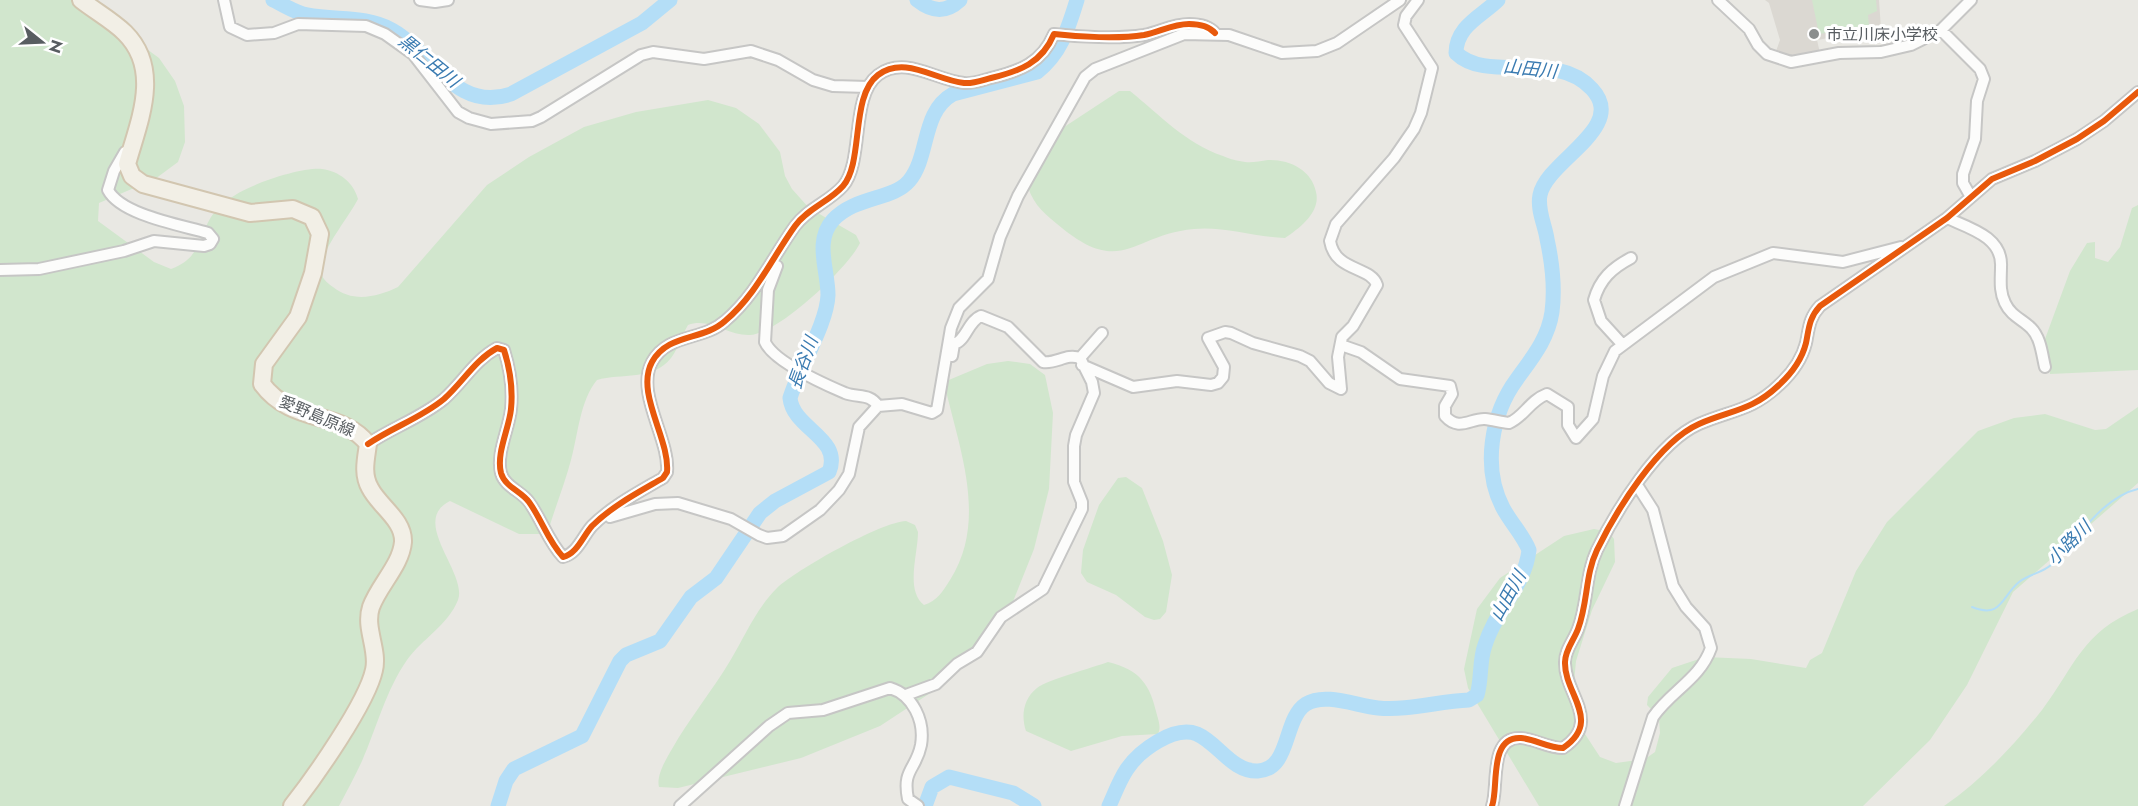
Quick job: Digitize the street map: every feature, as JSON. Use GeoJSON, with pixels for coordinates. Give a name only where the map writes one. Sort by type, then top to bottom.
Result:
{"type":"FeatureCollection","features":[{"type":"Feature","properties":{"kind":"main road","name":"愛野島原線"},"geometry":{"type":"LineString","coordinates":[[81,0],[126,34],[145,65],[147,81],[127,164],[132,177],[143,184],[250,213],[293,209],[312,217],[320,234],[313,273],[298,317],[264,364],[262,384],[283,406],[360,433],[368,444],[364,468],[369,488],[401,528],[403,542],[400,553],[371,607],[368,621],[375,668],[365,695],[292,806]]}},
{"type":"Feature","properties":{"kind":"street"},"geometry":{"type":"LineString","coordinates":[[224,0],[230,27],[241,34],[274,33],[298,24],[356,24],[376,30],[413,54],[458,112],[491,123],[532,121],[641,55],[653,52],[704,59],[751,51],[778,60],[813,80],[833,86],[868,87]]}},
{"type":"Feature","properties":{"kind":"street"},"geometry":{"type":"LineString","coordinates":[[420,0],[435,2],[448,0]]}},
{"type":"Feature","properties":{"kind":"street"},"geometry":{"type":"LineString","coordinates":[[368,444],[443,399],[461,382],[481,357],[497,348],[504,350],[510,369],[511,410],[502,447],[501,472],[506,484],[527,500],[555,548],[563,557],[570,555],[591,527],[663,478],[667,472],[646,379],[651,363],[660,350],[672,342],[711,331],[725,321],[763,278],[807,211],[835,193],[848,179],[868,87],[877,76],[900,66],[968,83],[1021,70],[1037,60],[1054,34],[1140,36],[1161,32],[1173,25],[1182,24],[1203,26],[1215,33],[1282,53],[1317,51],[1337,43],[1400,0]]}},
{"type":"Feature","properties":{"kind":"street"},"geometry":{"type":"LineString","coordinates":[[954,344],[959,343],[972,322],[981,316],[1013,331],[1043,362],[1051,363],[1069,356],[1133,387],[1177,381],[1211,385],[1218,383],[1223,377],[1224,367],[1208,338],[1225,332],[1310,361],[1329,383],[1341,389],[1338,357],[1342,337],[1353,326],[1377,285],[1373,278],[1345,265],[1337,258],[1331,250],[1330,242],[1336,224],[1394,158],[1421,113],[1431,68],[1404,25],[1406,16],[1418,0]]}},
{"type":"Feature","properties":{"kind":"street"},"geometry":{"type":"LineString","coordinates":[[1718,0],[1749,29],[1762,50],[1783,61],[1791,62],[1839,52],[1881,52],[1911,45],[1941,30],[1971,0]]}},
{"type":"Feature","properties":{"kind":"street"},"geometry":{"type":"LineString","coordinates":[[1941,30],[1980,69],[1984,79],[1977,101],[1975,140],[1963,174],[1965,190],[1971,197]]}},
{"type":"Feature","properties":{"kind":"street"},"geometry":{"type":"LineString","coordinates":[[604,516],[614,516],[655,504],[678,503],[747,527],[767,537],[783,536],[820,510],[845,483],[859,427],[878,406],[902,404],[932,413],[939,407],[951,328],[959,308],[988,279],[1000,237],[1018,196],[1086,77],[1110,61],[1169,38],[1184,34],[1215,33]]}},
{"type":"Feature","properties":{"kind":"street"},"geometry":{"type":"LineString","coordinates":[[1492,806],[1498,759],[1501,750],[1508,742],[1516,738],[1563,748],[1577,735],[1581,721],[1579,705],[1566,672],[1565,656],[1585,608],[1587,579],[1596,551],[1637,485],[1667,447],[1682,433],[1698,424],[1754,405],[1782,383],[1801,357],[1809,323],[1820,306],[1865,273],[1906,248],[2004,172],[2035,161],[2077,139],[2104,121],[2138,92]]}},
{"type":"Feature","properties":{"kind":"street"},"geometry":{"type":"LineString","coordinates":[[0,270],[39,269],[154,241],[204,246],[210,244],[213,239],[208,233],[137,212],[112,197],[108,190],[114,171],[135,134]]}},
{"type":"Feature","properties":{"kind":"street"},"geometry":{"type":"LineString","coordinates":[[1947,218],[1984,235],[1996,246],[2001,262],[2000,284],[2004,302],[2014,316],[2035,334],[2045,367]]}},
{"type":"Feature","properties":{"kind":"street"},"geometry":{"type":"LineString","coordinates":[[1341,345],[1361,352],[1400,379],[1450,386],[1452,394],[1445,406],[1445,416],[1450,421],[1470,424],[1480,419],[1514,422],[1529,403],[1547,394],[1568,407],[1568,425],[1576,438],[1593,419],[1609,360],[1622,344],[1714,277],[1773,253],[1843,262],[1897,248],[1906,248]]}},
{"type":"Feature","properties":{"kind":"street"},"geometry":{"type":"LineString","coordinates":[[781,249],[768,290],[765,342],[768,348],[799,370],[843,392],[870,398],[878,406]]}},
{"type":"Feature","properties":{"kind":"street"},"geometry":{"type":"LineString","coordinates":[[1622,344],[1601,321],[1594,300],[1604,278],[1612,268],[1631,258]]}},
{"type":"Feature","properties":{"kind":"street"},"geometry":{"type":"LineString","coordinates":[[940,399],[945,393],[959,308]]}},
{"type":"Feature","properties":{"kind":"street"},"geometry":{"type":"LineString","coordinates":[[1081,361],[1102,333]]}},
{"type":"Feature","properties":{"kind":"street"},"geometry":{"type":"LineString","coordinates":[[906,695],[936,684],[957,664],[977,652],[1001,616],[1043,589],[1082,509],[1082,502],[1074,482],[1074,446],[1076,435],[1094,393],[1092,382],[1081,361]]}},
{"type":"Feature","properties":{"kind":"street"},"geometry":{"type":"LineString","coordinates":[[1625,806],[1653,717],[1701,668],[1711,648],[1705,628],[1686,607],[1673,586],[1653,510],[1637,485]]}},
{"type":"Feature","properties":{"kind":"street"},"geometry":{"type":"LineString","coordinates":[[680,806],[769,726],[788,713],[823,710],[890,688],[906,695],[916,711],[921,740],[905,783],[908,799],[918,806]]}},
{"type":"Feature","properties":{"kind":"shaded area","name":"市立川床小学校"},"geometry":{"type":"Polygon","coordinates":[[[1765,0],[1879,0],[1881,29],[1817,40],[1820,53],[1789,58],[1775,54],[1780,40],[1769,3],[1765,0]]]}},
{"type":"Feature","properties":{"kind":"green space"},"geometry":{"type":"Polygon","coordinates":[[[0,0],[95,0],[129,36],[159,58],[175,81],[184,106],[185,142],[178,162],[155,179],[99,203],[98,221],[154,262],[171,269],[188,260],[197,248],[211,217],[235,195],[286,174],[322,169],[334,172],[345,179],[353,188],[358,199],[322,261],[323,277],[326,282],[341,292],[357,297],[373,296],[398,287],[487,185],[529,157],[584,127],[636,112],[708,100],[736,108],[759,124],[780,152],[785,176],[792,189],[809,208],[856,235],[860,243],[842,268],[811,298],[777,324],[762,332],[742,335],[703,323],[688,325],[671,358],[664,365],[646,373],[597,380],[583,408],[569,469],[549,528],[540,534],[519,534],[450,501],[439,510],[435,521],[437,534],[455,576],[459,589],[458,600],[448,617],[413,652],[400,672],[387,696],[362,761],[339,806],[0,806],[0,0]]]}},
{"type":"Feature","properties":{"kind":"green space"},"geometry":{"type":"Polygon","coordinates":[[[1812,0],[1876,0],[1877,11],[1868,15],[1869,26],[1819,34],[1812,0]]]}},
{"type":"Feature","properties":{"kind":"green space"},"geometry":{"type":"Polygon","coordinates":[[[1119,91],[1130,91],[1174,128],[1209,150],[1239,161],[1276,160],[1298,167],[1314,184],[1317,199],[1312,213],[1303,224],[1285,238],[1205,228],[1174,232],[1128,249],[1114,251],[1100,250],[1082,242],[1041,210],[1028,187],[1055,133],[1119,91]]]}},
{"type":"Feature","properties":{"kind":"green space"},"geometry":{"type":"Polygon","coordinates":[[[2138,205],[2138,370],[2050,374],[2045,339],[2070,271],[2087,243],[2095,242],[2095,258],[2108,262],[2120,247],[2132,208],[2138,205]]]}},
{"type":"Feature","properties":{"kind":"green space"},"geometry":{"type":"Polygon","coordinates":[[[1008,361],[1030,364],[1045,375],[1053,413],[1049,489],[1034,549],[1012,604],[990,643],[941,686],[880,726],[801,758],[678,788],[659,787],[662,768],[679,738],[723,672],[763,605],[787,580],[859,538],[894,523],[906,521],[915,525],[918,532],[914,581],[918,598],[924,605],[933,601],[942,592],[962,557],[969,507],[962,457],[944,382],[987,364],[1008,361]]]}},
{"type":"Feature","properties":{"kind":"green space"},"geometry":{"type":"Polygon","coordinates":[[[2138,407],[2138,483],[2013,592],[1967,685],[1930,740],[1863,806],[1539,806],[1468,688],[1464,669],[1477,609],[1500,578],[1564,536],[1594,529],[1609,532],[1614,539],[1615,562],[1592,610],[1576,661],[1572,704],[1583,731],[1600,757],[1616,763],[1645,759],[1655,752],[1660,733],[1659,717],[1647,705],[1648,697],[1672,668],[1705,657],[1751,659],[1806,668],[1810,660],[1822,653],[1856,571],[1887,522],[1978,431],[2014,418],[2045,414],[2095,430],[2106,429],[2138,407]]]}},
{"type":"Feature","properties":{"kind":"green space"},"geometry":{"type":"Polygon","coordinates":[[[1126,477],[1142,488],[1163,541],[1172,575],[1166,612],[1160,619],[1145,617],[1116,595],[1087,582],[1081,573],[1083,550],[1099,505],[1118,478],[1126,477]]]}},
{"type":"Feature","properties":{"kind":"green space"},"geometry":{"type":"Polygon","coordinates":[[[2138,609],[2138,806],[1944,806],[1984,774],[2020,737],[2092,639],[2119,618],[2138,609]]]}},
{"type":"Feature","properties":{"kind":"green space"},"geometry":{"type":"Polygon","coordinates":[[[1108,662],[1136,674],[1147,687],[1160,727],[1158,734],[1122,736],[1071,751],[1026,731],[1024,708],[1032,692],[1061,677],[1108,662]]]}},
{"type":"Feature","properties":{"kind":"waterway","name":"黒仁田川"},"geometry":{"type":"LineString","coordinates":[[273,0],[307,15],[361,20],[382,25],[407,40],[446,78],[460,88],[475,95],[491,98],[511,94],[642,23],[670,0]]}},
{"type":"Feature","properties":{"kind":"waterway","name":"黒仁田川"},"geometry":{"type":"LineString","coordinates":[[917,0],[934,9],[944,9],[960,0]]}},
{"type":"Feature","properties":{"kind":"waterway","name":"長谷川"},"geometry":{"type":"LineString","coordinates":[[498,806],[506,781],[514,769],[582,736],[620,661],[626,655],[660,641],[691,597],[716,578],[760,513],[775,501],[829,472],[831,460],[829,450],[824,442],[799,418],[790,398],[826,307],[828,295],[823,246],[827,228],[842,212],[852,206],[893,192],[909,181],[916,171],[936,112],[953,94],[1037,72],[1045,65],[1063,40],[1077,0]]}},
{"type":"Feature","properties":{"kind":"waterway","name":"山田川"},"geometry":{"type":"LineString","coordinates":[[1109,806],[1127,769],[1148,748],[1168,736],[1188,732],[1197,734],[1240,767],[1258,771],[1269,768],[1276,762],[1299,711],[1306,704],[1314,701],[1332,699],[1389,709],[1469,700],[1477,695],[1485,645],[1496,620],[1522,575],[1529,550],[1503,508],[1493,476],[1491,459],[1492,442],[1501,408],[1508,393],[1543,340],[1552,312],[1552,266],[1540,212],[1540,195],[1546,182],[1582,144],[1600,117],[1600,103],[1592,89],[1577,77],[1542,68],[1486,66],[1470,62],[1456,53],[1457,44],[1465,29],[1498,0]]}},
{"type":"Feature","properties":{"kind":"waterway","name":"小路川"},"geometry":{"type":"LineString","coordinates":[[1972,607],[1989,610],[2000,605],[2019,582],[2052,564],[2102,510],[2113,501],[2138,489]]}},
{"type":"Feature","properties":{"kind":"waterway","name":"山田川"},"geometry":{"type":"LineString","coordinates":[[925,806],[932,787],[949,777],[1013,793],[1034,806]]}},
{"type":"Feature","properties":{"kind":"cycle path"},"geometry":{"type":"LineString","coordinates":[[368,444],[435,406],[489,353],[497,348],[504,350],[508,364],[512,402],[500,457],[501,473],[506,482],[529,502],[558,551],[563,557],[568,555],[576,549],[592,526],[608,512],[663,478],[667,472],[664,445],[650,402],[648,388],[648,374],[652,362],[667,346],[707,332],[736,311],[755,288],[800,220],[843,186],[853,161],[864,98],[869,85],[878,75],[888,69],[899,67],[920,70],[953,81],[971,83],[1021,69],[1043,52],[1054,34],[1099,37],[1134,36],[1189,24],[1203,26],[1215,33]]}},
{"type":"Feature","properties":{"kind":"cycle path"},"geometry":{"type":"LineString","coordinates":[[1492,806],[1497,764],[1504,745],[1511,740],[1521,738],[1563,748],[1575,738],[1580,728],[1579,707],[1566,674],[1566,653],[1581,619],[1590,569],[1597,550],[1615,516],[1654,461],[1684,433],[1699,424],[1760,400],[1779,385],[1799,360],[1812,319],[1820,306],[1947,218],[1992,179],[2035,161],[2077,139],[2104,121],[2138,92]]}},
{"type":"Feature","properties":{"kind":"place","name":"市立川床小学校"},"geometry":{"type":"Point","coordinates":[1814,34]}}]}
